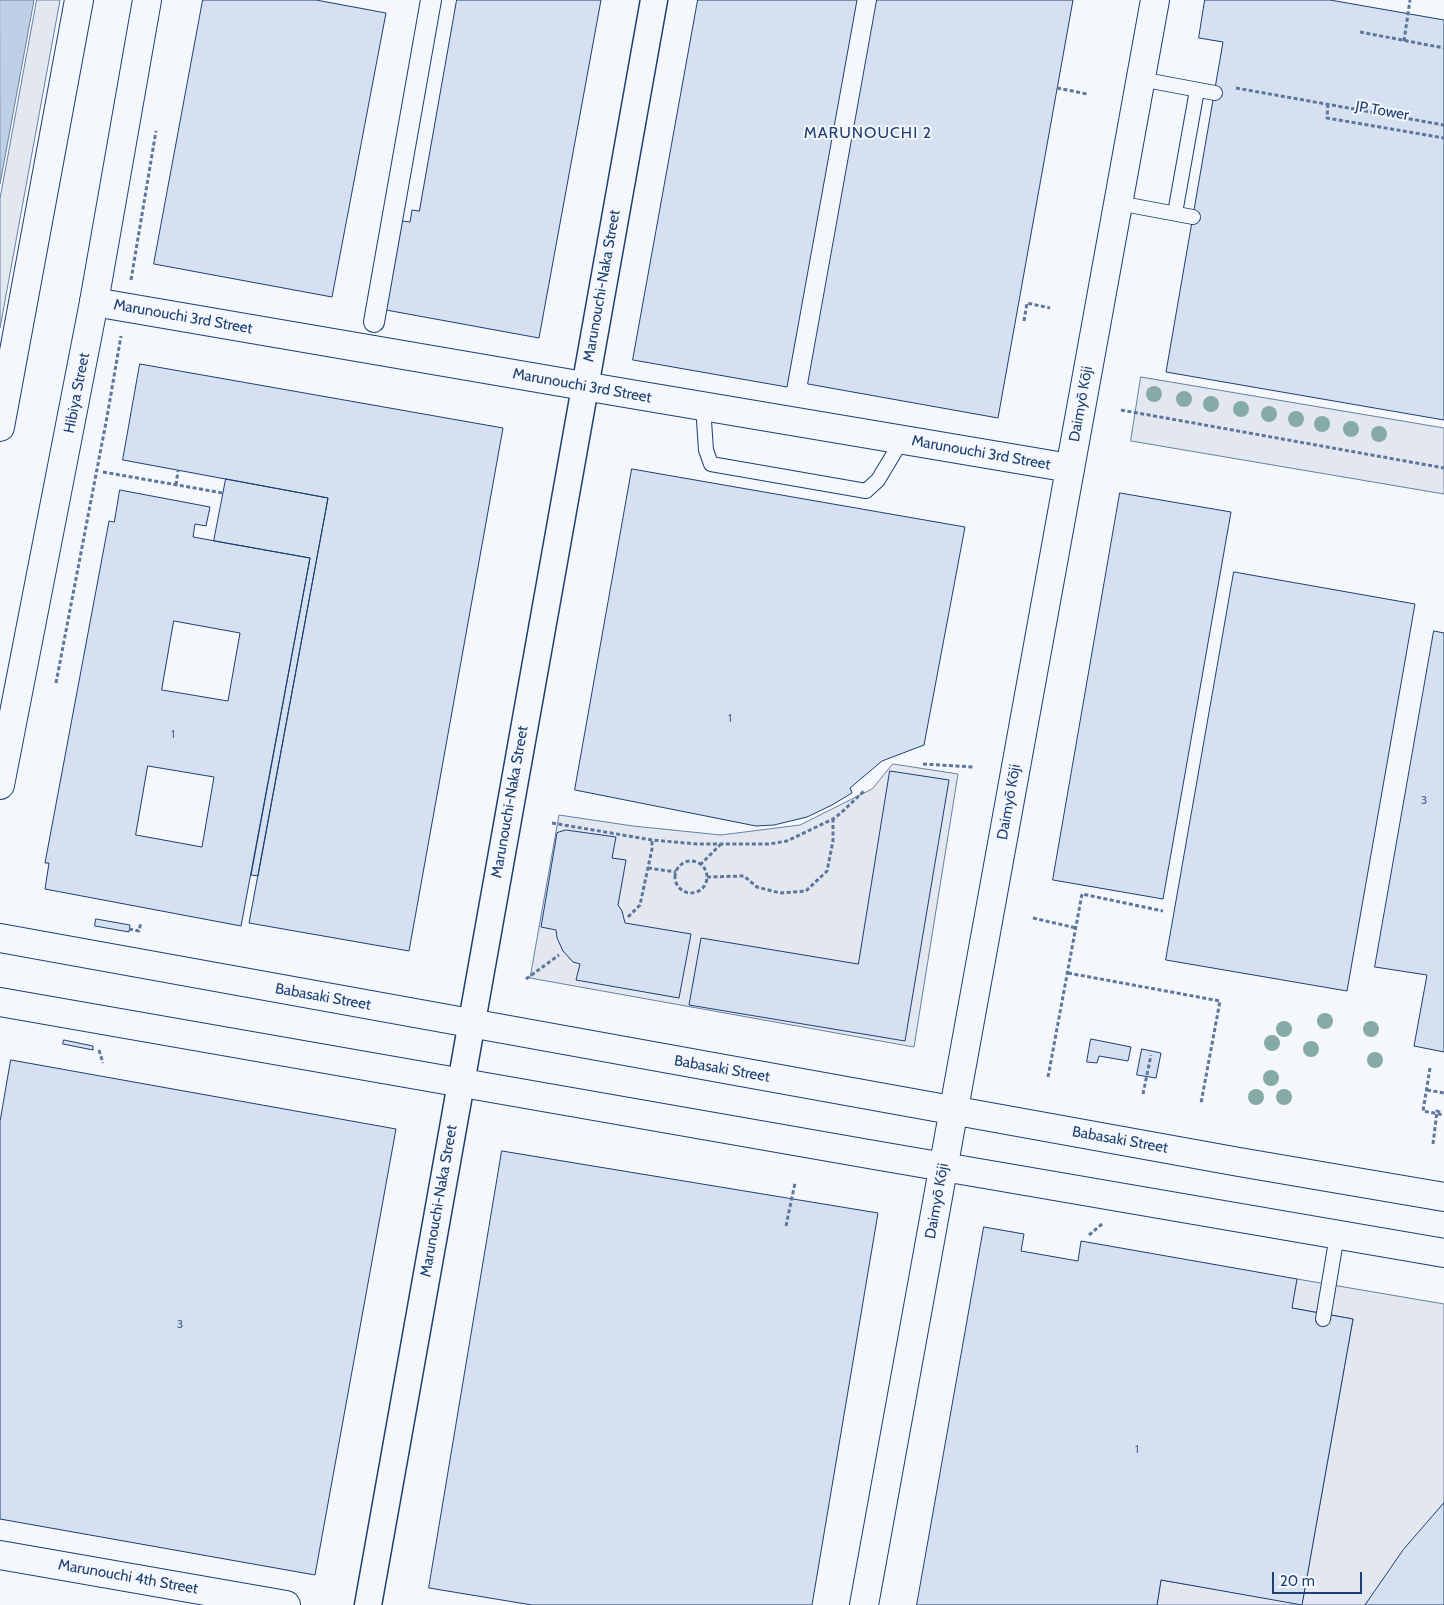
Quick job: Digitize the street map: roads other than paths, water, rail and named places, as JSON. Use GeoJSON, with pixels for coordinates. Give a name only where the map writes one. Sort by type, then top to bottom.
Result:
{"type":"FeatureCollection","features":[{"type":"Feature","properties":{"kind":"main road"},"geometry":{"type":"LineString","coordinates":[[0,427],[79,0]]}},
{"type":"Feature","properties":{"kind":"main road","name":"Hibiya Street"},"geometry":{"type":"LineString","coordinates":[[0,785],[94,302],[147,0]]}},
{"type":"Feature","properties":{"kind":"main road","name":"Daimyō Kōji"},"geometry":{"type":"LineString","coordinates":[[864,1605],[1155,0]]}},
{"type":"Feature","properties":{"kind":"main road","name":"Marunouchi 3rd Street"},"geometry":{"type":"LineString","coordinates":[[94,302],[1070,468]]}},
{"type":"Feature","properties":{"kind":"main road","name":"Babasaki Street"},"geometry":{"type":"LineString","coordinates":[[0,938],[1444,1197]]}},
{"type":"Feature","properties":{"kind":"main road"},"geometry":{"type":"LineString","coordinates":[[0,1002],[1444,1253]]}},
{"type":"Feature","properties":{"kind":"main road","name":"Marunouchi 4th Street"},"geometry":{"type":"LineString","coordinates":[[0,1554],[286,1605]]}},
{"type":"Feature","properties":{"kind":"street"},"geometry":{"type":"LineString","coordinates":[[374,322],[431,0]]}},
{"type":"Feature","properties":{"kind":"street","name":"Marunouchi-Naka Street"},"geometry":{"type":"LineString","coordinates":[[368,1605],[654,0]]}},
{"type":"Feature","properties":{"kind":"lane"},"geometry":{"type":"LineString","coordinates":[[1140,78],[1215,94]]}},
{"type":"Feature","properties":{"kind":"lane"},"geometry":{"type":"LineString","coordinates":[[1175,213],[1197,90]]}},
{"type":"Feature","properties":{"kind":"lane"},"geometry":{"type":"LineString","coordinates":[[1118,203],[1193,216]]}},
{"type":"Feature","properties":{"kind":"lane"},"geometry":{"type":"LineString","coordinates":[[703,406],[706,450],[711,464],[866,491],[878,480],[902,440]]}},
{"type":"Feature","properties":{"kind":"lane"},"geometry":{"type":"LineString","coordinates":[[1323,1319],[1337,1235]]}},
{"type":"Feature","properties":{"kind":"water"},"geometry":{"type":"Polygon","coordinates":[[[0,0],[34,0],[0,184],[0,0]]]}},
{"type":"Feature","properties":{"kind":"district","name":"MARUNOUCHI 2"},"geometry":{"type":"Point","coordinates":[868,133]}}]}
